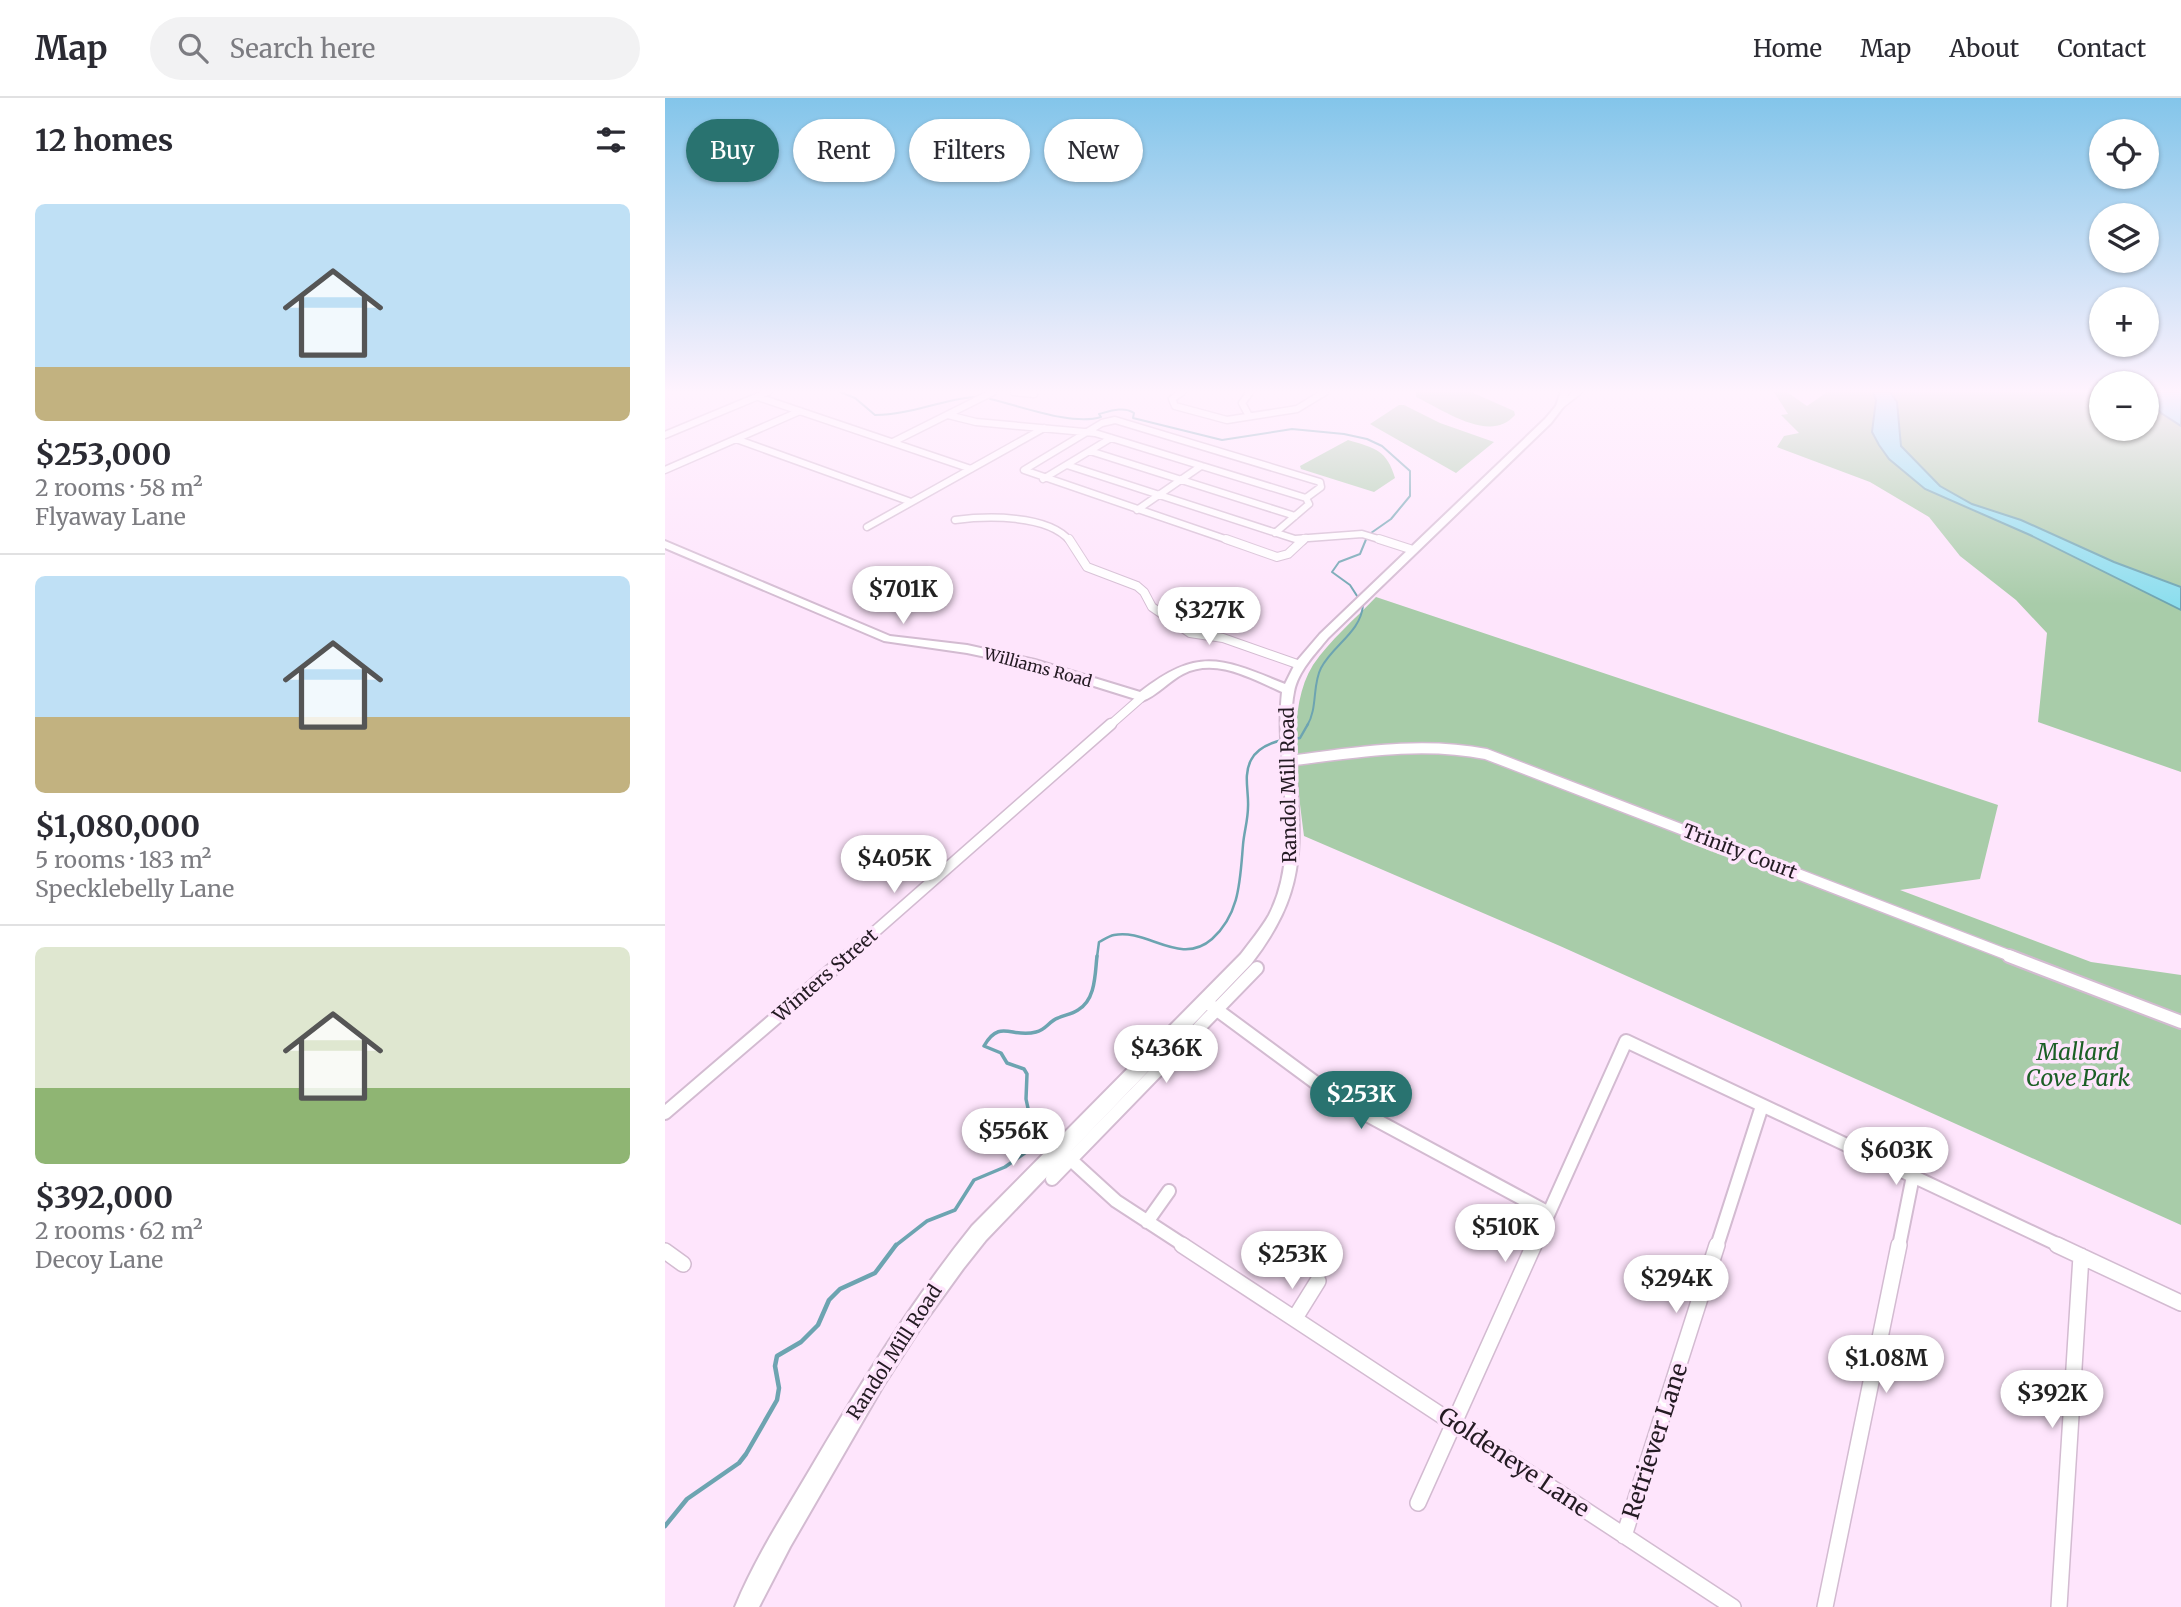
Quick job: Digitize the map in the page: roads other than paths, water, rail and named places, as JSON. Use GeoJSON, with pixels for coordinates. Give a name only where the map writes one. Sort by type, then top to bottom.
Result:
{"type":"FeatureCollection","features":[{"type":"Feature","properties":{"kind":"main road","name":"Randol Mill Road"},"geometry":{"type":"LineString","coordinates":[[747,1607],[785,1534],[907,1326],[979,1233],[1065,1154],[1211,1005],[1267,932],[1283,899],[1291,854],[1286,748],[1288,690],[1300,665],[1324,636],[1505,462]]}},
{"type":"Feature","properties":{"kind":"main road","name":"Williams Road"},"geometry":{"type":"LineString","coordinates":[[665,544],[888,639],[967,649],[1035,664],[1142,697]]}},
{"type":"Feature","properties":{"kind":"main road"},"geometry":{"type":"LineString","coordinates":[[1142,697],[1172,673],[1188,664],[1202,662],[1232,668],[1288,690]]}},
{"type":"Feature","properties":{"kind":"street"},"geometry":{"type":"LineString","coordinates":[[665,470],[682,462]]}},
{"type":"Feature","properties":{"kind":"street"},"geometry":{"type":"LineString","coordinates":[[801,462],[911,502]]}},
{"type":"Feature","properties":{"kind":"street"},"geometry":{"type":"LineString","coordinates":[[952,462],[971,469]]}},
{"type":"Feature","properties":{"kind":"street"},"geometry":{"type":"LineString","coordinates":[[867,527],[983,462]]}},
{"type":"Feature","properties":{"kind":"street"},"geometry":{"type":"LineString","coordinates":[[1036,462],[1024,470],[1277,557],[1289,554],[1306,538]]}},
{"type":"Feature","properties":{"kind":"street"},"geometry":{"type":"LineString","coordinates":[[1043,478],[1071,462]]}},
{"type":"Feature","properties":{"kind":"street"},"geometry":{"type":"LineString","coordinates":[[1126,462],[1295,516]]}},
{"type":"Feature","properties":{"kind":"street"},"geometry":{"type":"LineString","coordinates":[[1189,462],[1306,498],[1309,504],[1275,533]]}},
{"type":"Feature","properties":{"kind":"street"},"geometry":{"type":"LineString","coordinates":[[1255,462],[1320,482],[1321,487],[1306,498]]}},
{"type":"Feature","properties":{"kind":"street"},"geometry":{"type":"LineString","coordinates":[[1067,465],[1295,538],[1362,534],[1413,550]]}},
{"type":"Feature","properties":{"kind":"street"},"geometry":{"type":"LineString","coordinates":[[1137,510],[1201,466]]}},
{"type":"Feature","properties":{"kind":"street"},"geometry":{"type":"LineString","coordinates":[[955,520],[978,517],[1010,519],[1056,529],[1068,538],[1087,568],[1137,586],[1144,592],[1152,607],[1190,633],[1223,638],[1300,665]]}},
{"type":"Feature","properties":{"kind":"street","name":"Winters Street"},"geometry":{"type":"LineString","coordinates":[[665,1113],[967,853],[1142,697]]}},
{"type":"Feature","properties":{"kind":"street","name":"Trinity Court"},"geometry":{"type":"LineString","coordinates":[[1286,748],[1438,747],[1465,748],[1486,754],[2181,1022]]}},
{"type":"Feature","properties":{"kind":"street","name":"Randol Mill Road"},"geometry":{"type":"LineString","coordinates":[[1211,1005],[1257,968]]}},
{"type":"Feature","properties":{"kind":"street"},"geometry":{"type":"LineString","coordinates":[[1211,1005],[1339,1100],[1547,1212]]}},
{"type":"Feature","properties":{"kind":"street"},"geometry":{"type":"LineString","coordinates":[[1418,1503],[1626,1041],[2181,1303]]}},
{"type":"Feature","properties":{"kind":"street","name":"Retriever Lane"},"geometry":{"type":"LineString","coordinates":[[1624,1536],[1762,1106]]}},
{"type":"Feature","properties":{"kind":"street","name":"Randol Mill Road"},"geometry":{"type":"LineString","coordinates":[[1052,1179],[1065,1154]]}},
{"type":"Feature","properties":{"kind":"street","name":"Goldeneye Lane"},"geometry":{"type":"LineString","coordinates":[[1065,1154],[1117,1201],[1147,1222],[1454,1421],[1733,1607]]}},
{"type":"Feature","properties":{"kind":"street"},"geometry":{"type":"LineString","coordinates":[[1825,1607],[1913,1176]]}},
{"type":"Feature","properties":{"kind":"street"},"geometry":{"type":"LineString","coordinates":[[1147,1222],[1169,1191]]}},
{"type":"Feature","properties":{"kind":"street"},"geometry":{"type":"LineString","coordinates":[[665,1251],[683,1264]]}},
{"type":"Feature","properties":{"kind":"street"},"geometry":{"type":"LineString","coordinates":[[2059,1607],[2081,1256]]}},
{"type":"Feature","properties":{"kind":"street"},"geometry":{"type":"LineString","coordinates":[[1295,1318],[1318,1281]]}},
{"type":"Feature","properties":{"kind":"water"},"geometry":{"type":"Polygon","coordinates":[[[1893,462],[1917,462],[1940,486],[1972,504],[2021,520],[2114,562],[2181,587],[2181,610],[2030,535],[1925,489],[1893,462]]]}},
{"type":"Feature","properties":{"kind":"waterway"},"geometry":{"type":"LineString","coordinates":[[1371,533],[1391,519],[1410,496],[1410,471],[1400,462]]}},
{"type":"Feature","properties":{"kind":"waterway"},"geometry":{"type":"LineString","coordinates":[[1359,599],[1350,585],[1332,572],[1339,562],[1360,554],[1367,537]]}},
{"type":"Feature","properties":{"kind":"waterway"},"geometry":{"type":"LineString","coordinates":[[1307,725],[1313,712],[1321,668],[1352,631],[1363,605]]}},
{"type":"Feature","properties":{"kind":"waterway"},"geometry":{"type":"LineString","coordinates":[[1289,740],[1300,738],[1307,725]]}},
{"type":"Feature","properties":{"kind":"waterway"},"geometry":{"type":"LineString","coordinates":[[1097,957],[1099,942],[1114,935],[1126,934],[1188,949],[1200,947],[1221,929],[1237,896],[1248,812],[1249,766],[1260,749],[1282,740]]}},
{"type":"Feature","properties":{"kind":"waterway"},"geometry":{"type":"LineString","coordinates":[[896,1246],[927,1221],[955,1210],[974,1180],[1005,1167],[1029,1150],[1034,1136],[1026,1099],[1027,1074],[1024,1069],[1007,1063],[1001,1053],[984,1046],[995,1033],[1039,1031],[1055,1019],[1084,1006],[1093,986],[1097,956]]}},
{"type":"Feature","properties":{"kind":"waterway"},"geometry":{"type":"LineString","coordinates":[[665,1526],[687,1499],[739,1463],[746,1454],[777,1400],[777,1356],[801,1342],[818,1325],[829,1300],[840,1289],[875,1273],[896,1246]]}},
{"type":"Feature","properties":{"kind":"park label","name":"Mallard Cove Park"},"geometry":{"type":"Point","coordinates":[2078,1065]}}]}
